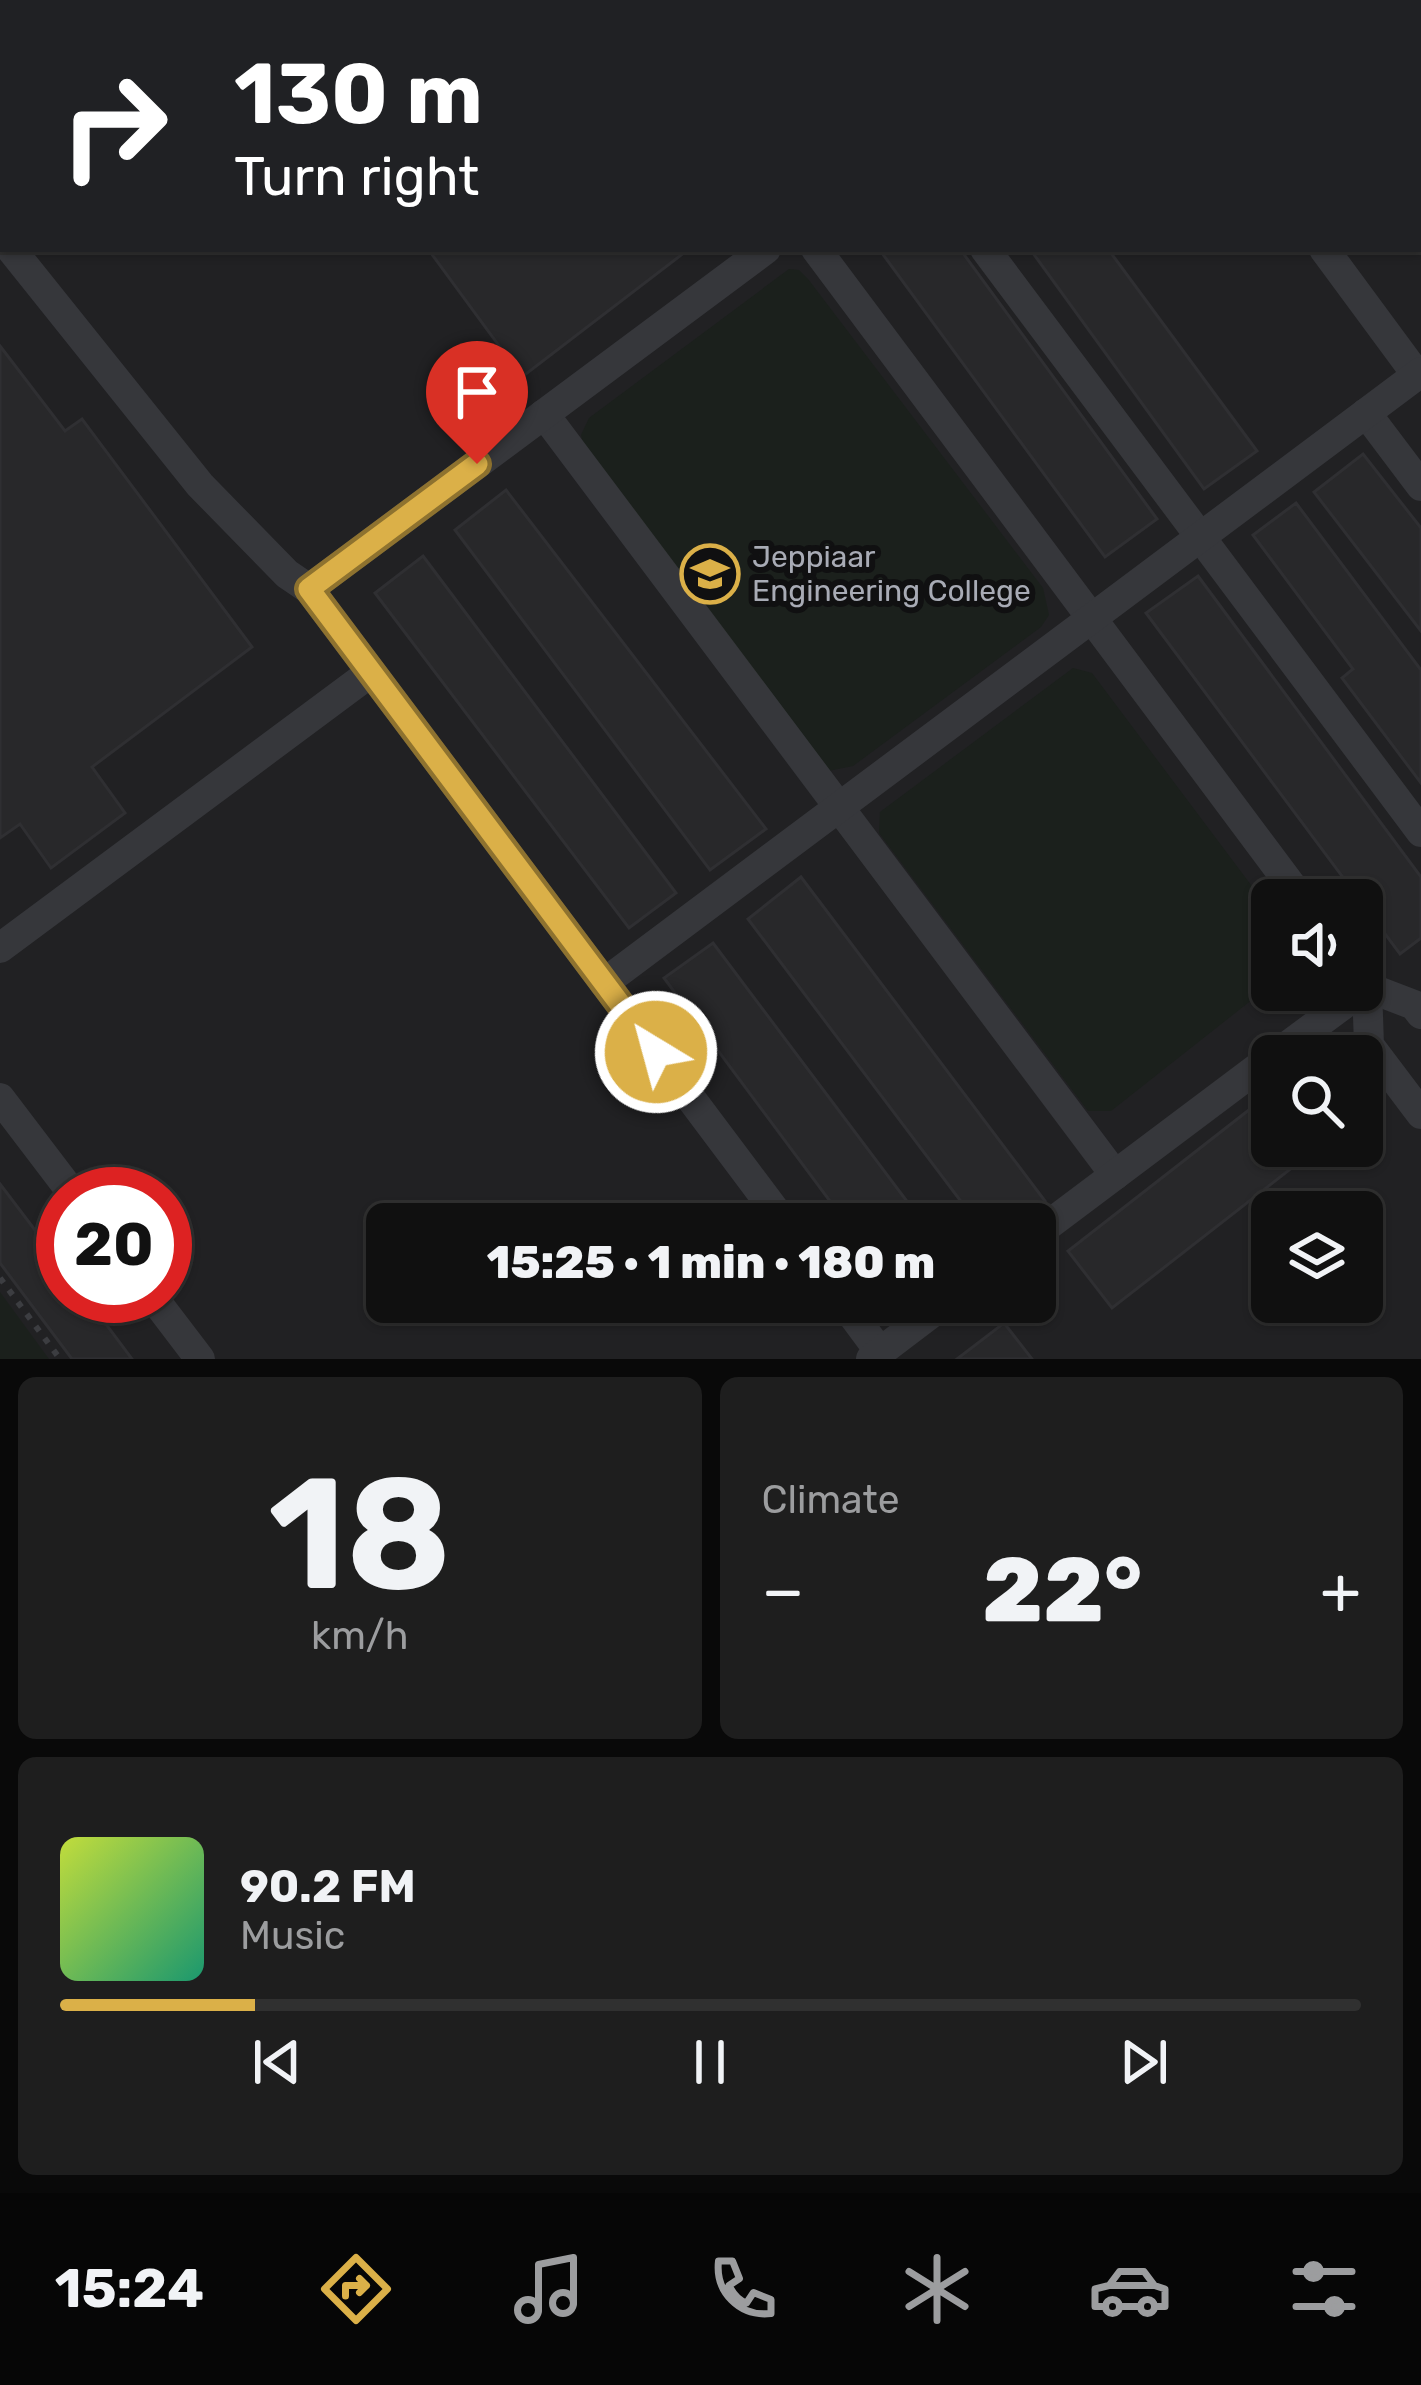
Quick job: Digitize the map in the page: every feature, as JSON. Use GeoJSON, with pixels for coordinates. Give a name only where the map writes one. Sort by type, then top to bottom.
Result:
{"type":"FeatureCollection","features":[{"type":"Feature","properties":{"kind":"lane"},"geometry":{"type":"LineString","coordinates":[[13,252],[200,485],[286,574],[309,589],[768,1203]]}},
{"type":"Feature","properties":{"kind":"lane"},"geometry":{"type":"LineString","coordinates":[[309,589],[762,252]]}},
{"type":"Feature","properties":{"kind":"lane"},"geometry":{"type":"LineString","coordinates":[[818,252],[1286,879]]}},
{"type":"Feature","properties":{"kind":"lane"},"geometry":{"type":"LineString","coordinates":[[987,252],[1421,832]]}},
{"type":"Feature","properties":{"kind":"lane"},"geometry":{"type":"LineString","coordinates":[[604,983],[1419,373],[1326,252]]}},
{"type":"Feature","properties":{"kind":"lane"},"geometry":{"type":"LineString","coordinates":[[1366,413],[1421,486]]}},
{"type":"Feature","properties":{"kind":"lane"},"geometry":{"type":"LineString","coordinates":[[544,414],[1115,1175]]}},
{"type":"Feature","properties":{"kind":"lane"},"geometry":{"type":"LineString","coordinates":[[0,948],[370,673]]}},
{"type":"Feature","properties":{"kind":"lane"},"geometry":{"type":"LineString","coordinates":[[1383,991],[1414,1005],[1421,1014]]}},
{"type":"Feature","properties":{"kind":"lane"},"geometry":{"type":"LineString","coordinates":[[1300,1035],[1330,1011]]}},
{"type":"Feature","properties":{"kind":"lane"},"geometry":{"type":"LineString","coordinates":[[1366,1011],[1369,1045],[1421,1114]]}},
{"type":"Feature","properties":{"kind":"lane"},"geometry":{"type":"LineString","coordinates":[[1056,1219],[1251,1073]]}},
{"type":"Feature","properties":{"kind":"lane"},"geometry":{"type":"LineString","coordinates":[[0,1098],[53,1167]]}},
{"type":"Feature","properties":{"kind":"lane"},"geometry":{"type":"LineString","coordinates":[[173,1323],[200,1359]]}},
{"type":"Feature","properties":{"kind":"lane"},"geometry":{"type":"LineString","coordinates":[[856,1323],[875,1355],[918,1323]]}},
{"type":"Feature","properties":{"kind":"path"},"geometry":{"type":"LineString","coordinates":[[0,1278],[60,1359]]}},
{"type":"Feature","properties":{"kind":"shaded area","name":"Jeppiaar Engineering College"},"geometry":{"type":"Polygon","coordinates":[[[0,252],[1421,252],[1421,1359],[0,1359],[0,252]]]}},
{"type":"Feature","properties":{"kind":"shaded area"},"geometry":{"type":"Polygon","coordinates":[[[789,269],[799,270],[808,279],[1043,588],[1049,615],[1041,627],[853,766],[828,771],[584,446],[581,435],[589,418],[789,269]]]}},
{"type":"Feature","properties":{"kind":"shaded area"},"geometry":{"type":"Polygon","coordinates":[[[1073,668],[1092,673],[1251,885],[1251,1001],[1111,1111],[1088,1111],[879,833],[880,812],[1073,668]]]}},
{"type":"Feature","properties":{"kind":"shaded area"},"geometry":{"type":"Polygon","coordinates":[[[0,1292],[49,1359],[0,1359],[0,1292]]]}},
{"type":"Feature","properties":{"kind":"building"},"geometry":{"type":"Polygon","coordinates":[[[430,252],[685,252],[522,377],[430,252]]]}},
{"type":"Feature","properties":{"kind":"building"},"geometry":{"type":"Polygon","coordinates":[[[881,252],[962,252],[1157,519],[1105,557],[881,252]]]}},
{"type":"Feature","properties":{"kind":"building"},"geometry":{"type":"Polygon","coordinates":[[[1032,252],[1110,252],[1257,451],[1204,489],[1032,252]]]}},
{"type":"Feature","properties":{"kind":"building"},"geometry":{"type":"Polygon","coordinates":[[[0,346],[65,431],[82,419],[252,647],[92,767],[125,813],[51,868],[20,824],[0,838],[0,346]]]}},
{"type":"Feature","properties":{"kind":"building"},"geometry":{"type":"Polygon","coordinates":[[[1363,454],[1421,528],[1421,631],[1314,492],[1363,454]]]}},
{"type":"Feature","properties":{"kind":"building"},"geometry":{"type":"Polygon","coordinates":[[[506,490],[766,829],[710,870],[455,530],[506,490]]]}},
{"type":"Feature","properties":{"kind":"building"},"geometry":{"type":"Polygon","coordinates":[[[1296,503],[1421,670],[1421,783],[1342,678],[1353,669],[1253,535],[1296,503]]]}},
{"type":"Feature","properties":{"kind":"building"},"geometry":{"type":"Polygon","coordinates":[[[423,556],[676,893],[629,928],[375,593],[423,556]]]}},
{"type":"Feature","properties":{"kind":"building"},"geometry":{"type":"Polygon","coordinates":[[[1198,576],[1421,877],[1421,938],[1400,954],[1383,931],[1383,879],[1344,879],[1146,613],[1198,576]]]}},
{"type":"Feature","properties":{"kind":"building"},"geometry":{"type":"Polygon","coordinates":[[[801,877],[1045,1201],[962,1203],[748,919],[801,877]]]}},
{"type":"Feature","properties":{"kind":"building"},"geometry":{"type":"Polygon","coordinates":[[[713,943],[908,1203],[831,1203],[664,978],[713,943]]]}},
{"type":"Feature","properties":{"kind":"building"},"geometry":{"type":"Polygon","coordinates":[[[1251,1108],[1251,1167],[1293,1167],[1262,1191],[1251,1191],[1251,1200],[1112,1308],[1068,1251],[1251,1108]]]}},
{"type":"Feature","properties":{"kind":"building"},"geometry":{"type":"Polygon","coordinates":[[[0,1184],[36,1231],[36,1311],[0,1263],[0,1184]]]}},
{"type":"Feature","properties":{"kind":"building"},"geometry":{"type":"Polygon","coordinates":[[[45,1323],[105,1323],[132,1359],[72,1359],[45,1323]]]}},
{"type":"Feature","properties":{"kind":"building"},"geometry":{"type":"Polygon","coordinates":[[[1004,1323],[1032,1359],[957,1359],[1004,1323]]]}},
{"type":"Feature","properties":{"kind":"place","name":"Jeppiaar Engineering College"},"geometry":{"type":"Point","coordinates":[710,574]}},
{"type":"Feature","properties":{"kind":"route"},"geometry":{"type":"LineString","coordinates":[[477,464],[309,589],[656,1052]]}}]}
